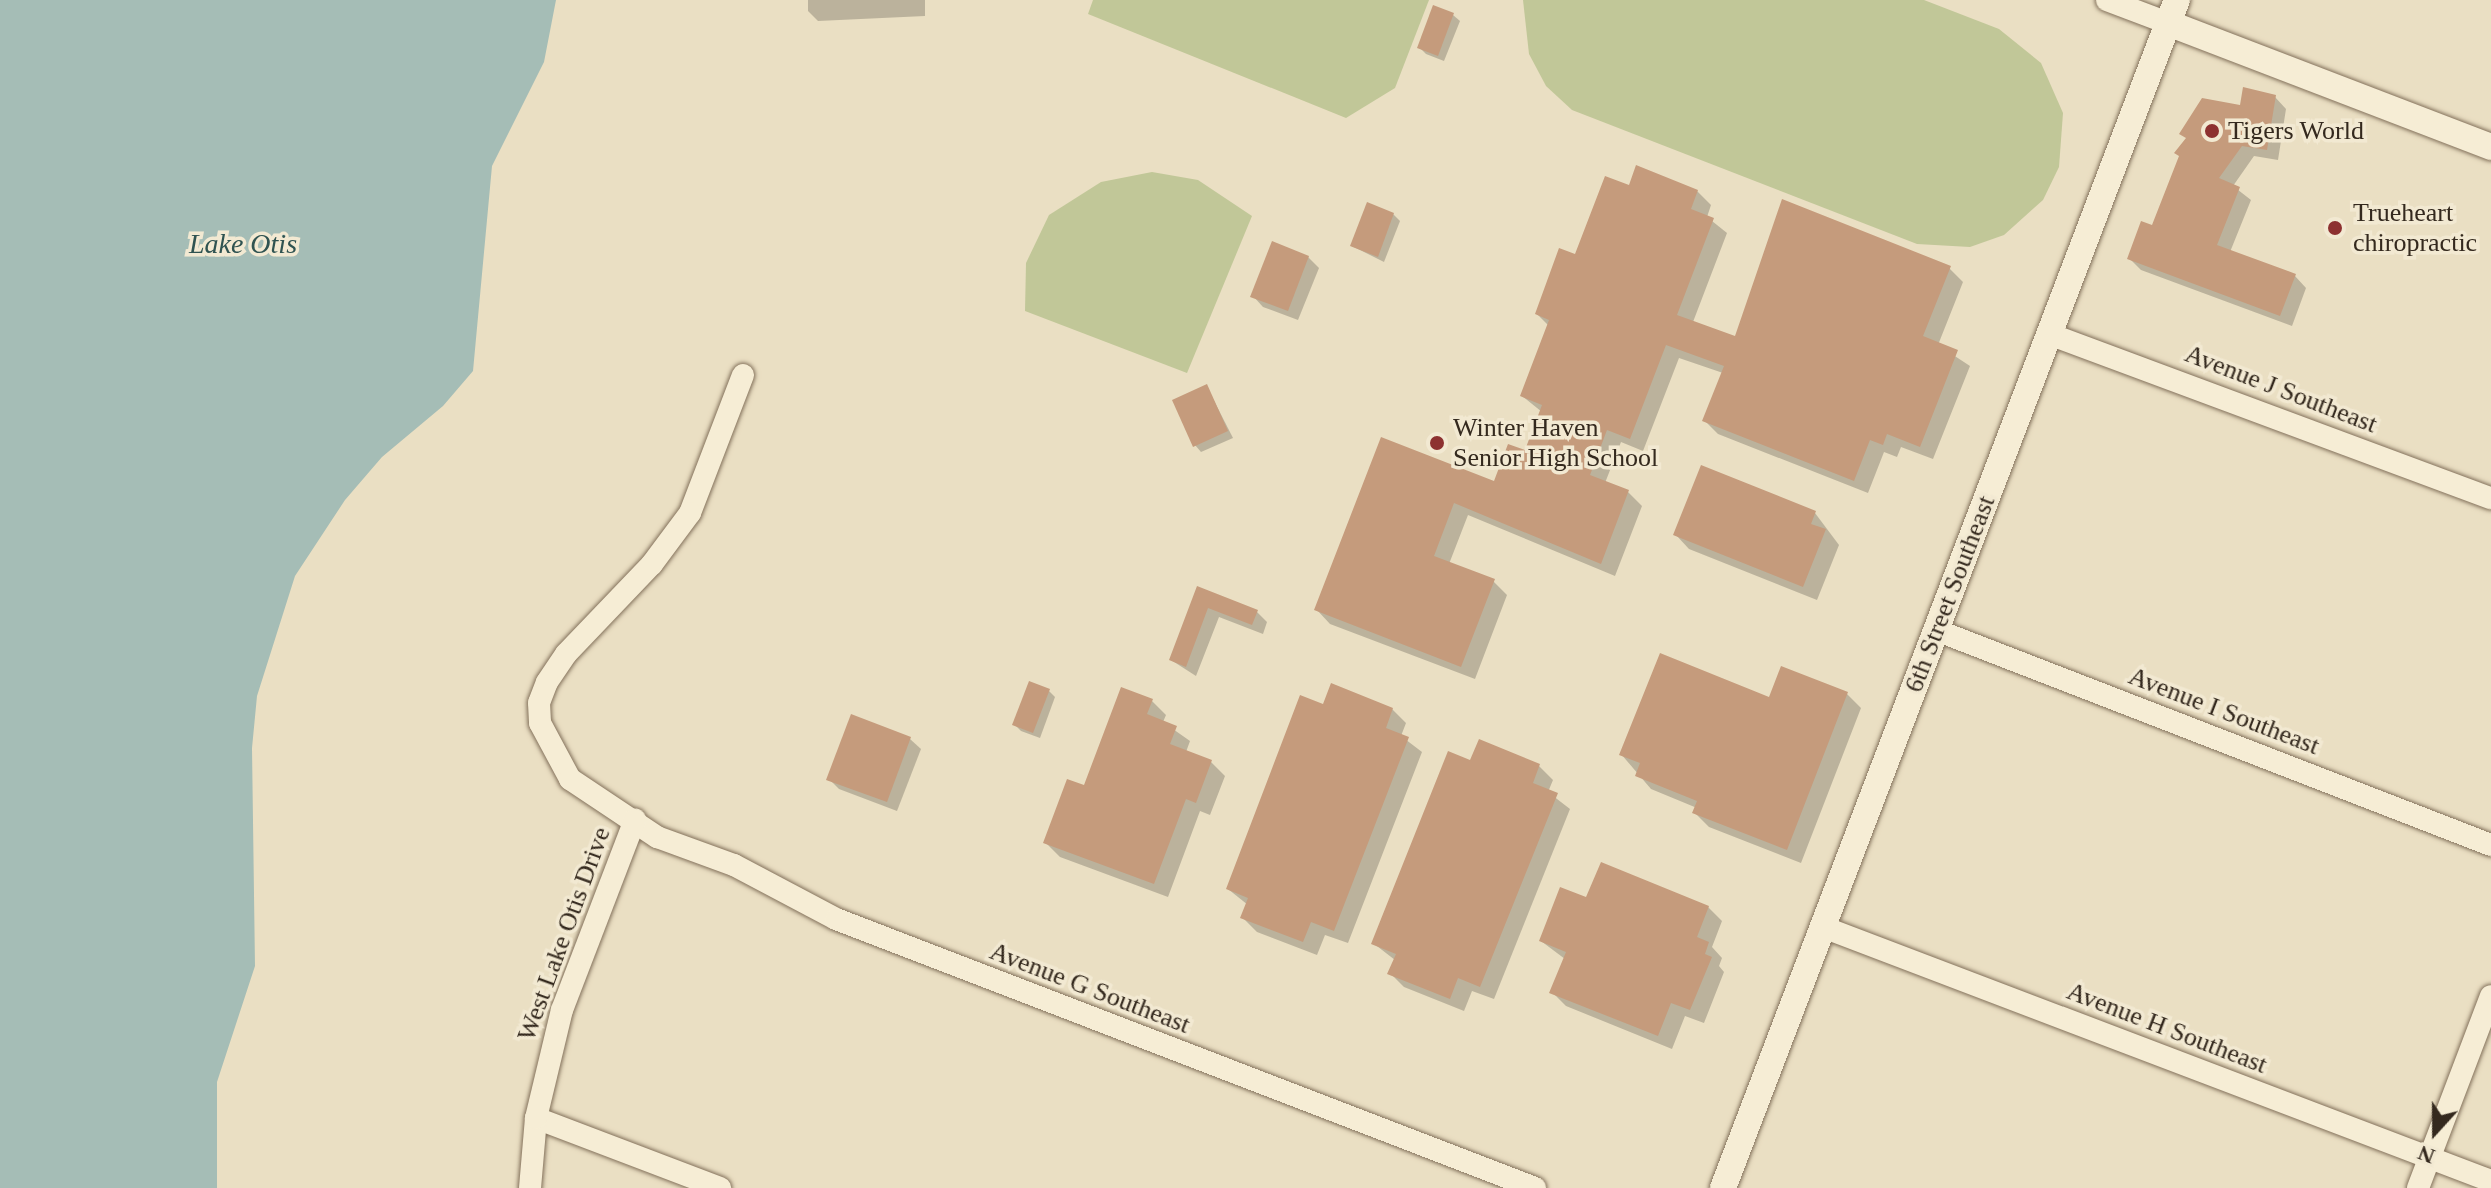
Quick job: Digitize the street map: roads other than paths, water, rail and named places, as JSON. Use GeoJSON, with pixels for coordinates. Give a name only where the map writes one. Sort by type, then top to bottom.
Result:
{"type":"FeatureCollection","features":[{"type":"Feature","properties":{"kind":"street"},"geometry":{"type":"LineString","coordinates":[[2107,0],[2173,12],[2491,147]]}},
{"type":"Feature","properties":{"kind":"street","name":"6th Street Southeast"},"geometry":{"type":"LineString","coordinates":[[1723,1188],[2173,12]]}},
{"type":"Feature","properties":{"kind":"street","name":"Avenue J Southeast"},"geometry":{"type":"LineString","coordinates":[[2049,334],[2491,498]]}},
{"type":"Feature","properties":{"kind":"street","name":"West Lake Otis Drive"},"geometry":{"type":"LineString","coordinates":[[530,1188],[536,1118],[562,1010],[635,820],[570,779],[540,723],[539,703],[566,654],[652,564],[690,513],[743,375]]}},
{"type":"Feature","properties":{"kind":"street","name":"Avenue I Southeast"},"geometry":{"type":"LineString","coordinates":[[1936,630],[2491,845]]}},
{"type":"Feature","properties":{"kind":"street","name":"Avenue G Southeast"},"geometry":{"type":"LineString","coordinates":[[635,820],[657,837],[734,865],[884,939],[1535,1188]]}},
{"type":"Feature","properties":{"kind":"street","name":"Avenue H Southeast"},"geometry":{"type":"LineString","coordinates":[[1823,927],[2433,1148],[2491,1181]]}},
{"type":"Feature","properties":{"kind":"street"},"geometry":{"type":"LineString","coordinates":[[2418,1188],[2491,996]]}},
{"type":"Feature","properties":{"kind":"street"},"geometry":{"type":"LineString","coordinates":[[536,1118],[720,1188]]}},
{"type":"Feature","properties":{"kind":"water","name":"Lake Otis"},"geometry":{"type":"Polygon","coordinates":[[[0,0],[556,0],[544,62],[492,166],[473,371],[443,406],[382,457],[345,500],[295,576],[257,696],[252,748],[255,966],[217,1082],[217,1188],[0,1188],[0,0]]]}},
{"type":"Feature","properties":{"kind":"place","name":"Tigers World"},"geometry":{"type":"Point","coordinates":[2212,131]}},
{"type":"Feature","properties":{"kind":"place","name":"Trueheart chiropractic"},"geometry":{"type":"Point","coordinates":[2335,228]}},
{"type":"Feature","properties":{"kind":"place","name":"Winter Haven Senior High School"},"geometry":{"type":"Point","coordinates":[1437,443]}}]}
